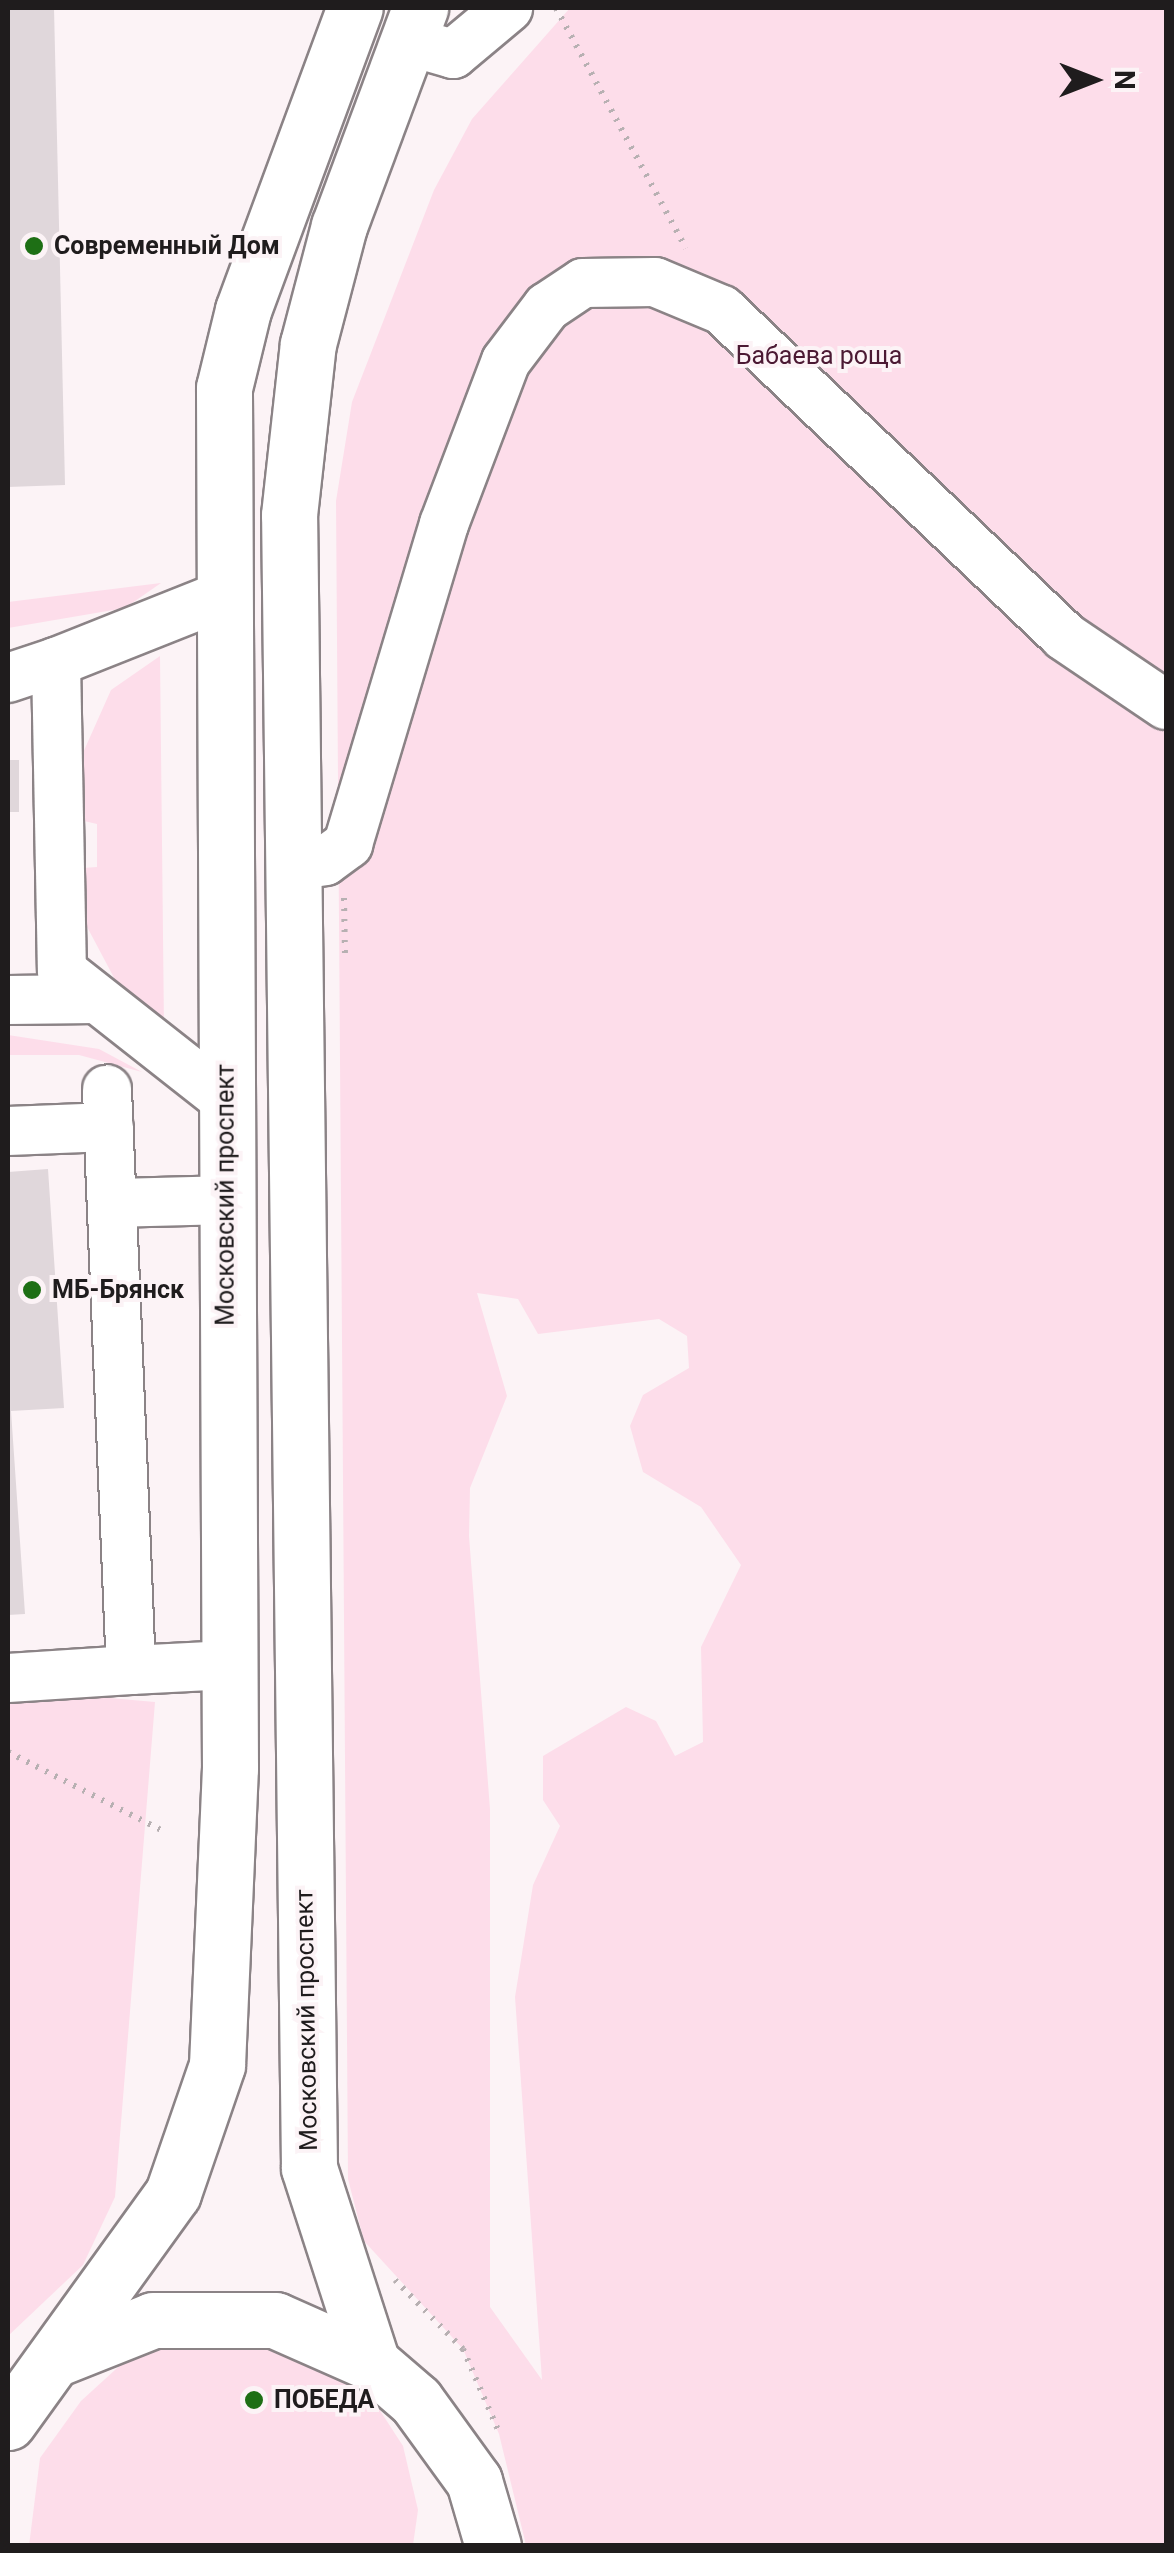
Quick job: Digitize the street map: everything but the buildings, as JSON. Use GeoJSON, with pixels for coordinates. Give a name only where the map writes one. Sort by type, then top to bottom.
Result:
{"type":"FeatureCollection","features":[{"type":"Feature","properties":{"kind":"main road","name":"Московский проспект"},"geometry":{"type":"LineString","coordinates":[[8,2422],[172,2193],[216,2065],[230,1665],[222,596],[230,352],[355,8]]}},
{"type":"Feature","properties":{"kind":"main road","name":"Московский проспект"},"geometry":{"type":"LineString","coordinates":[[372,2363],[309,2168],[289,516],[298,390],[339,226],[414,24]]}},
{"type":"Feature","properties":{"kind":"main road"},"geometry":{"type":"LineString","coordinates":[[54,2359],[154,2320],[257,2320],[372,2363],[416,2402],[474,2481],[493,2546]]}},
{"type":"Feature","properties":{"kind":"lane"},"geometry":{"type":"LineString","coordinates":[[414,24],[453,54],[508,8]]}},
{"type":"Feature","properties":{"kind":"lane"},"geometry":{"type":"LineString","coordinates":[[291,866],[325,861],[354,830],[444,524],[506,362],[546,307],[583,283],[616,278],[655,282],[722,310],[1064,636],[1166,706]]}},
{"type":"Feature","properties":{"kind":"lane"},"geometry":{"type":"LineString","coordinates":[[8,678],[222,596]]}},
{"type":"Feature","properties":{"kind":"lane"},"geometry":{"type":"LineString","coordinates":[[56,662],[62,971],[226,1100]]}},
{"type":"Feature","properties":{"kind":"lane"},"geometry":{"type":"LineString","coordinates":[[8,1000],[96,999]]}},
{"type":"Feature","properties":{"kind":"lane"},"geometry":{"type":"LineString","coordinates":[[8,1131],[108,1108],[131,1670]]}},
{"type":"Feature","properties":{"kind":"lane"},"geometry":{"type":"LineString","coordinates":[[112,1202],[226,1200]]}},
{"type":"Feature","properties":{"kind":"lane"},"geometry":{"type":"LineString","coordinates":[[8,1678],[230,1665]]}},
{"type":"Feature","properties":{"kind":"path"},"geometry":{"type":"LineString","coordinates":[[556,8],[722,310]]}},
{"type":"Feature","properties":{"kind":"path"},"geometry":{"type":"LineString","coordinates":[[8,1752],[165,1832]]}},
{"type":"Feature","properties":{"kind":"path"},"geometry":{"type":"LineString","coordinates":[[384,2266],[463,2349],[504,2452]]}},
{"type":"Feature","properties":{"kind":"green space","name":"Бабаева роща"},"geometry":{"type":"Polygon","coordinates":[[[570,8],[1166,8],[1166,2545],[526,2545],[499,2434],[463,2349],[364,2241],[348,2179],[336,501],[352,402],[434,190],[472,119],[570,8]],[[477,1293],[507,1396],[470,1488],[469,1536],[490,1809],[490,2307],[542,2380],[515,1997],[533,1885],[560,1826],[543,1800],[543,1756],[626,1707],[656,1721],[675,1756],[703,1742],[701,1647],[741,1565],[701,1507],[643,1472],[630,1426],[643,1395],[689,1368],[687,1336],[659,1319],[538,1334],[518,1299],[477,1293]]]}},
{"type":"Feature","properties":{"kind":"green space"},"geometry":{"type":"Polygon","coordinates":[[[161,583],[125,608],[8,628],[8,602],[161,583]]]}},
{"type":"Feature","properties":{"kind":"green space"},"geometry":{"type":"Polygon","coordinates":[[[160,656],[164,1028],[120,989],[85,923],[83,868],[97,867],[97,824],[84,821],[82,755],[111,690],[160,656]]]}},
{"type":"Feature","properties":{"kind":"green space"},"geometry":{"type":"Polygon","coordinates":[[[8,1035],[99,1049],[142,1072],[79,1055],[8,1055],[8,1035]]]}},
{"type":"Feature","properties":{"kind":"green space"},"geometry":{"type":"Polygon","coordinates":[[[8,1689],[155,1702],[115,2197],[83,2265],[8,2336],[8,1689]]]}},
{"type":"Feature","properties":{"kind":"green space"},"geometry":{"type":"Polygon","coordinates":[[[252,2331],[366,2389],[403,2446],[418,2510],[413,2545],[29,2546],[40,2458],[81,2401],[127,2359],[185,2334],[252,2331]]]}},
{"type":"Feature","properties":{"kind":"place","name":"Современный Дом"},"geometry":{"type":"Point","coordinates":[34,246]}},
{"type":"Feature","properties":{"kind":"place","name":"МБ-Брянск"},"geometry":{"type":"Point","coordinates":[32,1290]}},
{"type":"Feature","properties":{"kind":"place","name":"ПОБЕДА"},"geometry":{"type":"Point","coordinates":[254,2400]}}]}
